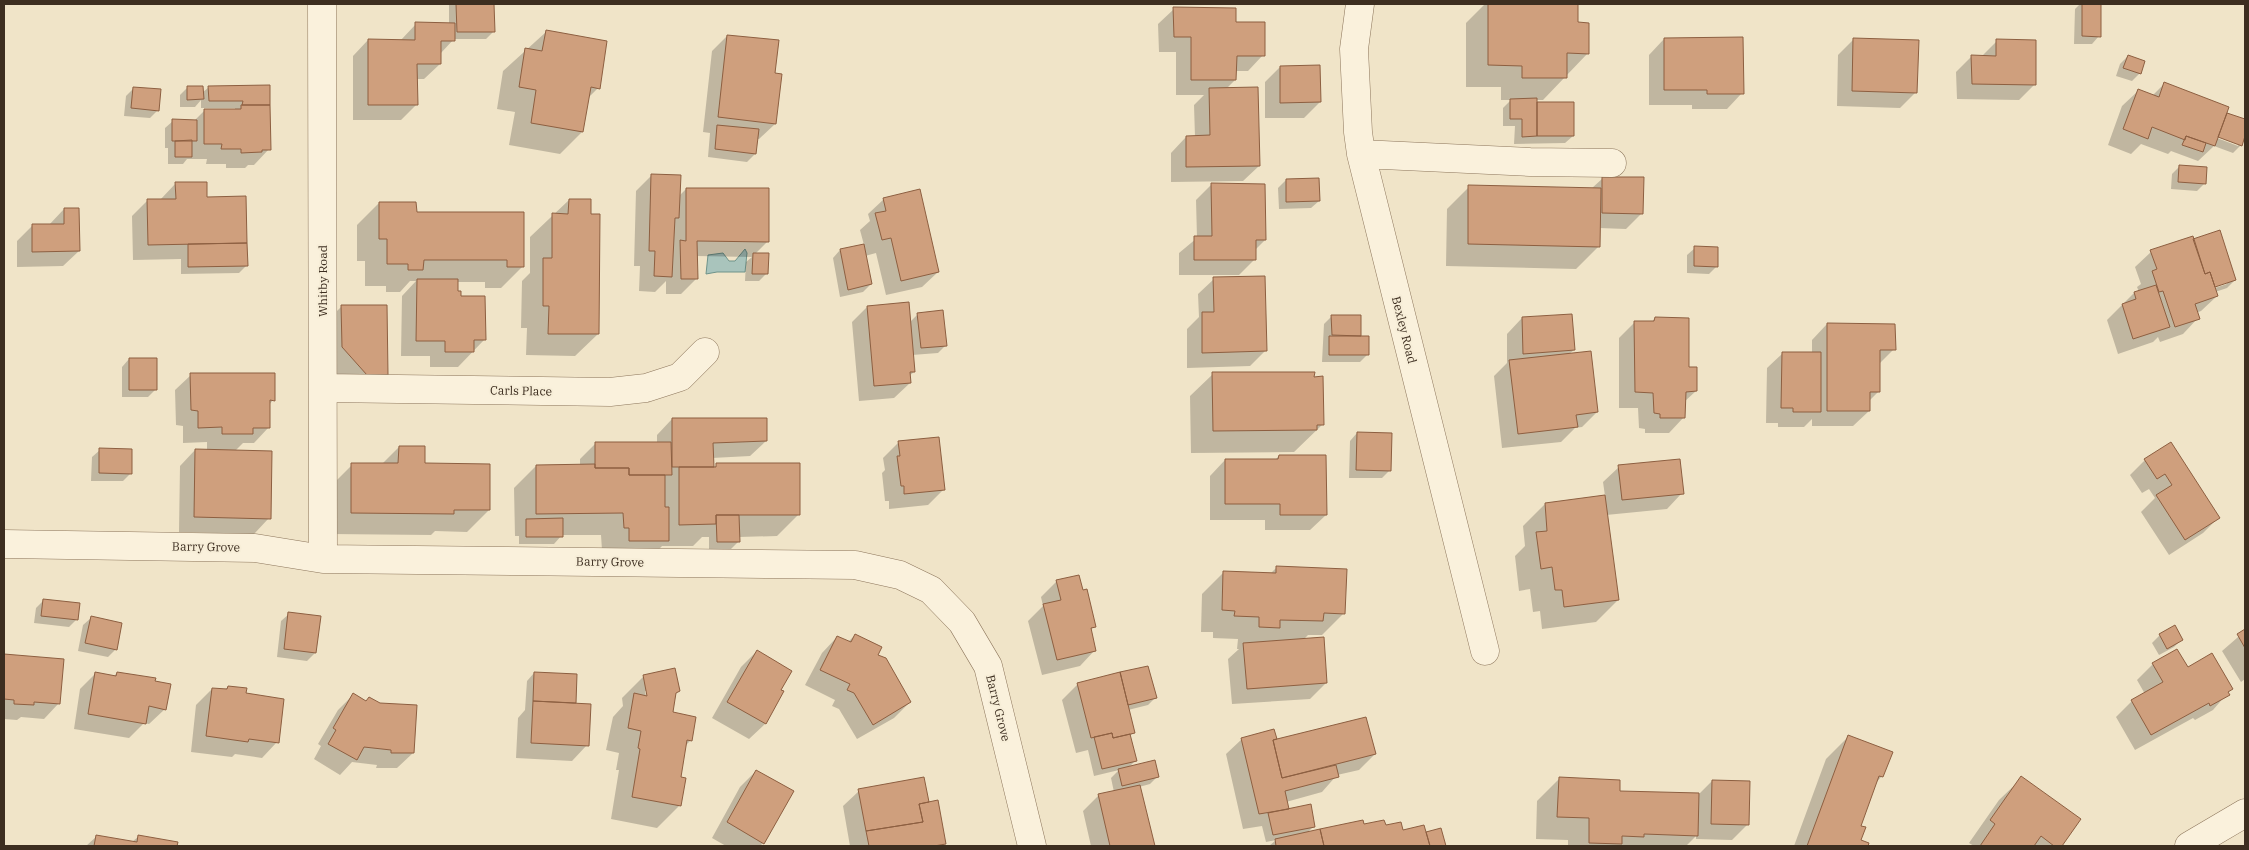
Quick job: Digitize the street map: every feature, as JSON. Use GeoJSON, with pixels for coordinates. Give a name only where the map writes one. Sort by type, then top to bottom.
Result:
{"type":"FeatureCollection","features":[{"type":"Feature","properties":{"kind":"street","name":"Whitby Road"},"geometry":{"type":"LineString","coordinates":[[322,4],[323,559]]}},
{"type":"Feature","properties":{"kind":"street","name":"Bexley Road"},"geometry":{"type":"LineString","coordinates":[[1360,4],[1354,49],[1358,132],[1361,154],[1485,651]]}},
{"type":"Feature","properties":{"kind":"street"},"geometry":{"type":"LineString","coordinates":[[1361,154],[1530,162],[1612,163]]}},
{"type":"Feature","properties":{"kind":"street","name":"Carls Place"},"geometry":{"type":"LineString","coordinates":[[324,388],[610,392],[646,388],[680,377],[705,352]]}},
{"type":"Feature","properties":{"kind":"street","name":"Barry Grove"},"geometry":{"type":"LineString","coordinates":[[4,544],[255,548],[323,559],[855,565],[900,575],[931,590],[962,622],[988,666],[1032,846]]}},
{"type":"Feature","properties":{"kind":"street"},"geometry":{"type":"LineString","coordinates":[[2189,846],[2245,813]]}},
{"type":"Feature","properties":{"kind":"water"},"geometry":{"type":"Polygon","coordinates":[[[745,249],[747,253],[745,272],[706,274],[708,255],[723,253],[729,261],[735,261],[745,249]]]}},
{"type":"Feature","properties":{"kind":"building"},"geometry":{"type":"Polygon","coordinates":[[[456,4],[494,4],[495,32],[457,32],[456,4]]]}},
{"type":"Feature","properties":{"kind":"building"},"geometry":{"type":"Polygon","coordinates":[[[1488,4],[1578,4],[1578,22],[1589,23],[1589,54],[1567,53],[1567,78],[1522,78],[1522,66],[1488,65],[1488,4]]]}},
{"type":"Feature","properties":{"kind":"building"},"geometry":{"type":"Polygon","coordinates":[[[2082,4],[2101,4],[2101,37],[2082,36],[2082,4]]]}},
{"type":"Feature","properties":{"kind":"building"},"geometry":{"type":"Polygon","coordinates":[[[1173,7],[1236,8],[1236,22],[1265,22],[1265,56],[1237,56],[1236,80],[1191,80],[1191,37],[1174,37],[1173,7]]]}},
{"type":"Feature","properties":{"kind":"building"},"geometry":{"type":"Polygon","coordinates":[[[415,22],[455,23],[455,41],[441,41],[441,64],[417,64],[418,105],[368,105],[368,39],[415,40],[415,22]]]}},
{"type":"Feature","properties":{"kind":"building"},"geometry":{"type":"Polygon","coordinates":[[[546,30],[607,41],[600,89],[591,87],[583,132],[531,123],[536,90],[519,87],[525,48],[542,51],[546,30]]]}},
{"type":"Feature","properties":{"kind":"building"},"geometry":{"type":"Polygon","coordinates":[[[727,35],[779,40],[775,73],[782,74],[776,124],[718,117],[727,35]]]}},
{"type":"Feature","properties":{"kind":"building"},"geometry":{"type":"Polygon","coordinates":[[[1743,37],[1744,94],[1707,94],[1707,90],[1664,90],[1664,38],[1743,37]]]}},
{"type":"Feature","properties":{"kind":"building"},"geometry":{"type":"Polygon","coordinates":[[[1853,38],[1919,40],[1917,93],[1852,91],[1853,38]]]}},
{"type":"Feature","properties":{"kind":"building"},"geometry":{"type":"Polygon","coordinates":[[[1996,39],[2036,40],[2036,85],[1972,84],[1971,55],[1996,56],[1996,39]]]}},
{"type":"Feature","properties":{"kind":"building"},"geometry":{"type":"Polygon","coordinates":[[[2128,55],[2145,61],[2141,74],[2123,68],[2128,55]]]}},
{"type":"Feature","properties":{"kind":"building"},"geometry":{"type":"Polygon","coordinates":[[[1320,65],[1321,102],[1280,103],[1280,66],[1320,65]]]}},
{"type":"Feature","properties":{"kind":"building"},"geometry":{"type":"Polygon","coordinates":[[[2164,82],[2229,107],[2215,146],[2186,136],[2185,140],[2152,127],[2148,139],[2123,129],[2138,89],[2159,97],[2164,82]]]}},
{"type":"Feature","properties":{"kind":"building"},"geometry":{"type":"Polygon","coordinates":[[[270,85],[270,105],[242,105],[243,101],[209,101],[208,86],[270,85]]]}},
{"type":"Feature","properties":{"kind":"building"},"geometry":{"type":"Polygon","coordinates":[[[187,86],[203,86],[204,99],[187,100],[187,86]]]}},
{"type":"Feature","properties":{"kind":"building"},"geometry":{"type":"Polygon","coordinates":[[[133,87],[161,89],[159,111],[131,108],[133,87]]]}},
{"type":"Feature","properties":{"kind":"building"},"geometry":{"type":"Polygon","coordinates":[[[1258,87],[1260,166],[1186,167],[1186,136],[1210,135],[1209,88],[1258,87]]]}},
{"type":"Feature","properties":{"kind":"building"},"geometry":{"type":"Polygon","coordinates":[[[1537,98],[1537,136],[1522,137],[1522,119],[1510,119],[1510,99],[1537,98]]]}},
{"type":"Feature","properties":{"kind":"building"},"geometry":{"type":"Polygon","coordinates":[[[1537,102],[1574,102],[1574,136],[1537,136],[1537,102]]]}},
{"type":"Feature","properties":{"kind":"building"},"geometry":{"type":"Polygon","coordinates":[[[241,105],[270,105],[271,150],[241,153],[241,149],[221,149],[222,144],[204,144],[204,109],[241,109],[241,105]]]}},
{"type":"Feature","properties":{"kind":"building"},"geometry":{"type":"Polygon","coordinates":[[[2227,113],[2245,119],[2245,136],[2242,146],[2218,137],[2227,113]]]}},
{"type":"Feature","properties":{"kind":"building"},"geometry":{"type":"Polygon","coordinates":[[[172,119],[197,120],[197,141],[172,141],[172,119]]]}},
{"type":"Feature","properties":{"kind":"building"},"geometry":{"type":"Polygon","coordinates":[[[717,125],[759,129],[756,154],[715,149],[717,125]]]}},
{"type":"Feature","properties":{"kind":"building"},"geometry":{"type":"Polygon","coordinates":[[[2186,136],[2206,143],[2203,152],[2182,145],[2186,136]]]}},
{"type":"Feature","properties":{"kind":"building"},"geometry":{"type":"Polygon","coordinates":[[[192,140],[192,157],[175,157],[175,141],[192,140]]]}},
{"type":"Feature","properties":{"kind":"building"},"geometry":{"type":"Polygon","coordinates":[[[2179,165],[2207,167],[2206,184],[2178,182],[2179,165]]]}},
{"type":"Feature","properties":{"kind":"building"},"geometry":{"type":"Polygon","coordinates":[[[651,174],[681,175],[679,218],[675,218],[672,277],[654,276],[655,251],[649,251],[651,174]]]}},
{"type":"Feature","properties":{"kind":"building"},"geometry":{"type":"Polygon","coordinates":[[[1602,177],[1644,177],[1643,214],[1602,213],[1602,177]]]}},
{"type":"Feature","properties":{"kind":"building"},"geometry":{"type":"Polygon","coordinates":[[[1319,178],[1320,201],[1286,202],[1286,179],[1319,178]]]}},
{"type":"Feature","properties":{"kind":"building"},"geometry":{"type":"Polygon","coordinates":[[[175,182],[207,182],[207,197],[246,196],[247,243],[148,245],[147,199],[176,199],[175,182]]]}},
{"type":"Feature","properties":{"kind":"building"},"geometry":{"type":"Polygon","coordinates":[[[1211,183],[1265,184],[1266,240],[1256,240],[1256,260],[1194,260],[1194,236],[1212,236],[1211,183]]]}},
{"type":"Feature","properties":{"kind":"building"},"geometry":{"type":"Polygon","coordinates":[[[1468,185],[1601,188],[1600,247],[1468,244],[1468,185]]]}},
{"type":"Feature","properties":{"kind":"building"},"geometry":{"type":"Polygon","coordinates":[[[686,188],[769,188],[769,242],[697,241],[698,279],[681,279],[680,240],[686,241],[686,188]]]}},
{"type":"Feature","properties":{"kind":"building"},"geometry":{"type":"Polygon","coordinates":[[[920,189],[939,272],[901,281],[891,238],[882,240],[875,213],[886,211],[883,198],[920,189]]]}},
{"type":"Feature","properties":{"kind":"building"},"geometry":{"type":"Polygon","coordinates":[[[569,199],[591,199],[591,214],[600,214],[599,334],[548,334],[549,306],[543,306],[543,258],[552,258],[552,213],[568,214],[569,199]]]}},
{"type":"Feature","properties":{"kind":"building"},"geometry":{"type":"Polygon","coordinates":[[[379,202],[416,202],[417,212],[524,212],[524,267],[507,267],[507,260],[424,260],[423,270],[408,270],[408,264],[387,264],[387,239],[379,239],[379,202]]]}},
{"type":"Feature","properties":{"kind":"building"},"geometry":{"type":"Polygon","coordinates":[[[64,208],[79,208],[80,251],[32,252],[32,224],[64,224],[64,208]]]}},
{"type":"Feature","properties":{"kind":"building"},"geometry":{"type":"Polygon","coordinates":[[[2220,230],[2236,280],[2215,287],[2210,272],[2205,274],[2193,239],[2220,230]]]}},
{"type":"Feature","properties":{"kind":"building"},"geometry":{"type":"Polygon","coordinates":[[[2193,236],[2205,274],[2210,272],[2218,296],[2195,304],[2200,319],[2175,327],[2163,291],[2159,292],[2152,271],[2157,269],[2150,250],[2193,236]]]}},
{"type":"Feature","properties":{"kind":"building"},"geometry":{"type":"Polygon","coordinates":[[[247,243],[248,266],[188,267],[188,244],[247,243]]]}},
{"type":"Feature","properties":{"kind":"building"},"geometry":{"type":"Polygon","coordinates":[[[864,244],[872,284],[848,290],[840,249],[864,244]]]}},
{"type":"Feature","properties":{"kind":"building"},"geometry":{"type":"Polygon","coordinates":[[[1694,246],[1718,247],[1718,267],[1694,266],[1694,246]]]}},
{"type":"Feature","properties":{"kind":"building"},"geometry":{"type":"Polygon","coordinates":[[[753,253],[769,253],[768,274],[752,274],[753,253]]]}},
{"type":"Feature","properties":{"kind":"building"},"geometry":{"type":"Polygon","coordinates":[[[1265,276],[1267,351],[1202,353],[1202,312],[1214,312],[1213,277],[1265,276]]]}},
{"type":"Feature","properties":{"kind":"building"},"geometry":{"type":"Polygon","coordinates":[[[417,279],[458,279],[458,291],[461,291],[461,296],[485,296],[486,340],[474,340],[474,352],[445,352],[445,341],[416,341],[417,279]]]}},
{"type":"Feature","properties":{"kind":"building"},"geometry":{"type":"Polygon","coordinates":[[[2156,285],[2170,327],[2133,339],[2122,304],[2136,299],[2134,292],[2156,285]]]}},
{"type":"Feature","properties":{"kind":"building"},"geometry":{"type":"Polygon","coordinates":[[[909,302],[915,372],[910,372],[911,383],[874,386],[867,306],[909,302]]]}},
{"type":"Feature","properties":{"kind":"building"},"geometry":{"type":"Polygon","coordinates":[[[341,305],[387,305],[388,375],[367,375],[342,347],[341,305]]]}},
{"type":"Feature","properties":{"kind":"building"},"geometry":{"type":"Polygon","coordinates":[[[943,310],[947,346],[921,348],[917,313],[943,310]]]}},
{"type":"Feature","properties":{"kind":"building"},"geometry":{"type":"Polygon","coordinates":[[[1572,314],[1575,350],[1523,354],[1522,317],[1572,314]]]}},
{"type":"Feature","properties":{"kind":"building"},"geometry":{"type":"Polygon","coordinates":[[[1331,315],[1361,315],[1361,336],[1332,335],[1331,315]]]}},
{"type":"Feature","properties":{"kind":"building"},"geometry":{"type":"Polygon","coordinates":[[[1655,317],[1689,318],[1689,367],[1697,367],[1697,391],[1686,392],[1685,418],[1660,418],[1660,414],[1654,413],[1653,393],[1635,392],[1634,321],[1654,321],[1655,317]]]}},
{"type":"Feature","properties":{"kind":"building"},"geometry":{"type":"Polygon","coordinates":[[[1827,323],[1895,324],[1896,350],[1880,350],[1880,392],[1870,392],[1870,411],[1827,411],[1827,323]]]}},
{"type":"Feature","properties":{"kind":"building"},"geometry":{"type":"Polygon","coordinates":[[[1329,336],[1369,336],[1369,355],[1329,355],[1329,336]]]}},
{"type":"Feature","properties":{"kind":"building"},"geometry":{"type":"Polygon","coordinates":[[[1591,351],[1598,412],[1576,415],[1578,427],[1518,434],[1509,360],[1591,351]]]}},
{"type":"Feature","properties":{"kind":"building"},"geometry":{"type":"Polygon","coordinates":[[[1782,352],[1821,352],[1821,412],[1793,412],[1793,408],[1781,408],[1782,352]]]}},
{"type":"Feature","properties":{"kind":"building"},"geometry":{"type":"Polygon","coordinates":[[[129,358],[157,358],[157,390],[129,390],[129,358]]]}},
{"type":"Feature","properties":{"kind":"building"},"geometry":{"type":"Polygon","coordinates":[[[1212,372],[1315,372],[1314,377],[1323,376],[1324,425],[1317,425],[1317,430],[1213,431],[1212,372]]]}},
{"type":"Feature","properties":{"kind":"building"},"geometry":{"type":"Polygon","coordinates":[[[190,373],[275,373],[275,401],[270,400],[270,428],[253,428],[253,434],[222,434],[222,427],[198,428],[198,411],[191,410],[190,373]]]}},
{"type":"Feature","properties":{"kind":"building"},"geometry":{"type":"Polygon","coordinates":[[[672,418],[767,418],[767,441],[713,443],[714,467],[672,467],[672,418]]]}},
{"type":"Feature","properties":{"kind":"building"},"geometry":{"type":"Polygon","coordinates":[[[1357,432],[1392,433],[1391,471],[1356,470],[1357,432]]]}},
{"type":"Feature","properties":{"kind":"building"},"geometry":{"type":"Polygon","coordinates":[[[939,437],[945,490],[904,494],[904,486],[901,486],[897,456],[900,456],[898,441],[939,437]]]}},
{"type":"Feature","properties":{"kind":"building"},"geometry":{"type":"Polygon","coordinates":[[[595,442],[671,442],[672,475],[629,475],[629,468],[595,468],[595,442]]]}},
{"type":"Feature","properties":{"kind":"building"},"geometry":{"type":"Polygon","coordinates":[[[2171,442],[2220,518],[2185,540],[2156,495],[2172,485],[2165,474],[2157,479],[2144,459],[2171,442]]]}},
{"type":"Feature","properties":{"kind":"building"},"geometry":{"type":"Polygon","coordinates":[[[399,446],[425,446],[425,463],[490,464],[490,510],[454,510],[454,514],[351,513],[351,463],[398,463],[399,446]]]}},
{"type":"Feature","properties":{"kind":"building"},"geometry":{"type":"Polygon","coordinates":[[[99,448],[132,449],[132,474],[99,473],[99,448]]]}},
{"type":"Feature","properties":{"kind":"building"},"geometry":{"type":"Polygon","coordinates":[[[195,449],[272,451],[271,519],[194,517],[195,449]]]}},
{"type":"Feature","properties":{"kind":"building"},"geometry":{"type":"Polygon","coordinates":[[[1279,455],[1326,455],[1327,515],[1280,515],[1280,504],[1225,504],[1225,459],[1278,459],[1279,455]]]}},
{"type":"Feature","properties":{"kind":"building"},"geometry":{"type":"Polygon","coordinates":[[[1680,459],[1684,494],[1622,500],[1618,465],[1680,459]]]}},
{"type":"Feature","properties":{"kind":"building"},"geometry":{"type":"Polygon","coordinates":[[[716,463],[800,463],[800,515],[716,515],[716,524],[679,525],[679,467],[716,467],[716,463]]]}},
{"type":"Feature","properties":{"kind":"building"},"geometry":{"type":"Polygon","coordinates":[[[595,464],[595,468],[629,468],[629,475],[665,475],[665,507],[669,507],[669,541],[629,541],[629,528],[624,528],[623,513],[536,514],[536,465],[595,464]]]}},
{"type":"Feature","properties":{"kind":"building"},"geometry":{"type":"Polygon","coordinates":[[[1605,495],[1619,600],[1564,607],[1562,590],[1555,590],[1552,567],[1541,569],[1536,532],[1547,531],[1545,503],[1605,495]]]}},
{"type":"Feature","properties":{"kind":"building"},"geometry":{"type":"Polygon","coordinates":[[[716,515],[739,515],[740,542],[717,542],[716,515]]]}},
{"type":"Feature","properties":{"kind":"building"},"geometry":{"type":"Polygon","coordinates":[[[563,518],[563,537],[526,537],[526,519],[563,518]]]}},
{"type":"Feature","properties":{"kind":"building"},"geometry":{"type":"Polygon","coordinates":[[[1276,566],[1347,569],[1345,614],[1324,613],[1323,621],[1280,620],[1280,628],[1259,627],[1259,617],[1234,616],[1235,611],[1222,610],[1223,571],[1276,573],[1276,566]]]}},
{"type":"Feature","properties":{"kind":"building"},"geometry":{"type":"Polygon","coordinates":[[[1079,575],[1083,590],[1087,589],[1096,627],[1091,628],[1096,651],[1057,660],[1043,604],[1061,600],[1056,580],[1079,575]]]}},
{"type":"Feature","properties":{"kind":"building"},"geometry":{"type":"Polygon","coordinates":[[[43,599],[80,603],[78,620],[41,616],[43,599]]]}},
{"type":"Feature","properties":{"kind":"building"},"geometry":{"type":"Polygon","coordinates":[[[288,612],[321,616],[316,653],[284,649],[288,612]]]}},
{"type":"Feature","properties":{"kind":"building"},"geometry":{"type":"Polygon","coordinates":[[[91,616],[122,623],[117,650],[85,643],[91,616]]]}},
{"type":"Feature","properties":{"kind":"building"},"geometry":{"type":"Polygon","coordinates":[[[2175,625],[2183,640],[2167,649],[2159,634],[2175,625]]]}},
{"type":"Feature","properties":{"kind":"building"},"geometry":{"type":"Polygon","coordinates":[[[2245,629],[2245,648],[2237,634],[2245,629]]]}},
{"type":"Feature","properties":{"kind":"building"},"geometry":{"type":"Polygon","coordinates":[[[855,634],[882,647],[878,655],[886,658],[911,702],[873,725],[854,693],[847,690],[850,684],[820,670],[837,636],[851,642],[855,634]]]}},
{"type":"Feature","properties":{"kind":"building"},"geometry":{"type":"Polygon","coordinates":[[[1324,637],[1327,683],[1247,689],[1243,643],[1324,637]]]}},
{"type":"Feature","properties":{"kind":"building"},"geometry":{"type":"Polygon","coordinates":[[[2177,649],[2188,667],[2212,653],[2233,689],[2228,692],[2230,695],[2210,706],[2209,703],[2151,735],[2131,700],[2163,682],[2152,663],[2177,649]]]}},
{"type":"Feature","properties":{"kind":"building"},"geometry":{"type":"Polygon","coordinates":[[[757,650],[792,671],[781,690],[784,691],[766,724],[727,702],[757,650]]]}},
{"type":"Feature","properties":{"kind":"building"},"geometry":{"type":"Polygon","coordinates":[[[4,654],[64,659],[60,704],[34,702],[34,705],[14,704],[14,700],[4,699],[4,654]]]}},
{"type":"Feature","properties":{"kind":"building"},"geometry":{"type":"Polygon","coordinates":[[[1148,666],[1157,698],[1128,705],[1120,672],[1148,666]]]}},
{"type":"Feature","properties":{"kind":"building"},"geometry":{"type":"Polygon","coordinates":[[[675,668],[680,691],[676,693],[673,712],[696,717],[692,741],[687,740],[681,777],[686,778],[681,806],[632,797],[641,731],[628,728],[634,693],[647,696],[643,675],[675,668]]]}},
{"type":"Feature","properties":{"kind":"building"},"geometry":{"type":"Polygon","coordinates":[[[95,672],[116,676],[117,672],[156,678],[155,681],[171,684],[166,710],[149,706],[146,724],[88,714],[95,672]]]}},
{"type":"Feature","properties":{"kind":"building"},"geometry":{"type":"Polygon","coordinates":[[[534,672],[577,674],[576,703],[533,701],[534,672]]]}},
{"type":"Feature","properties":{"kind":"building"},"geometry":{"type":"Polygon","coordinates":[[[1120,672],[1135,733],[1113,738],[1112,733],[1091,738],[1077,683],[1120,672]]]}},
{"type":"Feature","properties":{"kind":"building"},"geometry":{"type":"Polygon","coordinates":[[[228,686],[247,688],[246,693],[284,699],[279,743],[249,739],[248,742],[206,736],[212,688],[227,689],[228,686]]]}},
{"type":"Feature","properties":{"kind":"building"},"geometry":{"type":"Polygon","coordinates":[[[353,693],[366,701],[369,697],[380,703],[417,705],[414,753],[391,753],[391,750],[364,747],[357,760],[328,744],[336,730],[333,728],[353,693]]]}},
{"type":"Feature","properties":{"kind":"building"},"geometry":{"type":"Polygon","coordinates":[[[533,701],[591,704],[589,746],[531,743],[533,701]]]}},
{"type":"Feature","properties":{"kind":"building"},"geometry":{"type":"Polygon","coordinates":[[[1366,717],[1376,754],[1282,778],[1273,740],[1366,717]]]}},
{"type":"Feature","properties":{"kind":"building"},"geometry":{"type":"Polygon","coordinates":[[[1274,729],[1277,739],[1273,740],[1282,778],[1336,765],[1339,777],[1285,791],[1289,809],[1259,814],[1241,738],[1274,729]]]}},
{"type":"Feature","properties":{"kind":"building"},"geometry":{"type":"Polygon","coordinates":[[[1112,733],[1113,738],[1130,734],[1137,761],[1102,769],[1094,737],[1112,733]]]}},
{"type":"Feature","properties":{"kind":"building"},"geometry":{"type":"Polygon","coordinates":[[[1848,735],[1893,752],[1883,777],[1879,776],[1861,826],[1866,827],[1861,840],[1869,843],[1868,846],[1807,846],[1848,735]]]}},
{"type":"Feature","properties":{"kind":"building"},"geometry":{"type":"Polygon","coordinates":[[[1155,760],[1159,777],[1122,786],[1118,769],[1155,760]]]}},
{"type":"Feature","properties":{"kind":"building"},"geometry":{"type":"Polygon","coordinates":[[[756,770],[794,791],[764,844],[727,822],[756,770]]]}},
{"type":"Feature","properties":{"kind":"building"},"geometry":{"type":"Polygon","coordinates":[[[2021,776],[2081,819],[2062,846],[2054,846],[2041,836],[2034,846],[1980,846],[1995,824],[1990,820],[2021,776]]]}},
{"type":"Feature","properties":{"kind":"building"},"geometry":{"type":"Polygon","coordinates":[[[924,777],[929,802],[919,804],[923,822],[866,831],[858,789],[924,777]]]}},
{"type":"Feature","properties":{"kind":"building"},"geometry":{"type":"Polygon","coordinates":[[[1559,777],[1620,780],[1620,791],[1699,793],[1698,836],[1644,834],[1644,837],[1622,836],[1622,844],[1589,843],[1589,818],[1557,817],[1559,777]]]}},
{"type":"Feature","properties":{"kind":"building"},"geometry":{"type":"Polygon","coordinates":[[[1712,780],[1750,781],[1749,825],[1711,824],[1712,780]]]}},
{"type":"Feature","properties":{"kind":"building"},"geometry":{"type":"Polygon","coordinates":[[[1140,785],[1155,846],[1110,846],[1098,794],[1140,785]]]}},
{"type":"Feature","properties":{"kind":"building"},"geometry":{"type":"Polygon","coordinates":[[[938,800],[946,844],[934,846],[869,846],[866,831],[923,822],[919,804],[938,800]]]}},
{"type":"Feature","properties":{"kind":"building"},"geometry":{"type":"Polygon","coordinates":[[[1311,804],[1315,827],[1273,835],[1268,813],[1311,804]]]}},
{"type":"Feature","properties":{"kind":"building"},"geometry":{"type":"Polygon","coordinates":[[[1363,820],[1364,824],[1384,820],[1386,825],[1401,822],[1403,830],[1424,825],[1430,846],[1324,846],[1320,829],[1363,820]]]}},
{"type":"Feature","properties":{"kind":"building"},"geometry":{"type":"Polygon","coordinates":[[[1441,828],[1446,846],[1430,846],[1426,832],[1441,828]]]}},
{"type":"Feature","properties":{"kind":"building"},"geometry":{"type":"Polygon","coordinates":[[[1320,829],[1324,846],[1276,846],[1275,839],[1320,829]]]}},
{"type":"Feature","properties":{"kind":"building"},"geometry":{"type":"Polygon","coordinates":[[[96,835],[137,842],[138,835],[178,842],[177,846],[94,846],[96,835]]]}}]}
